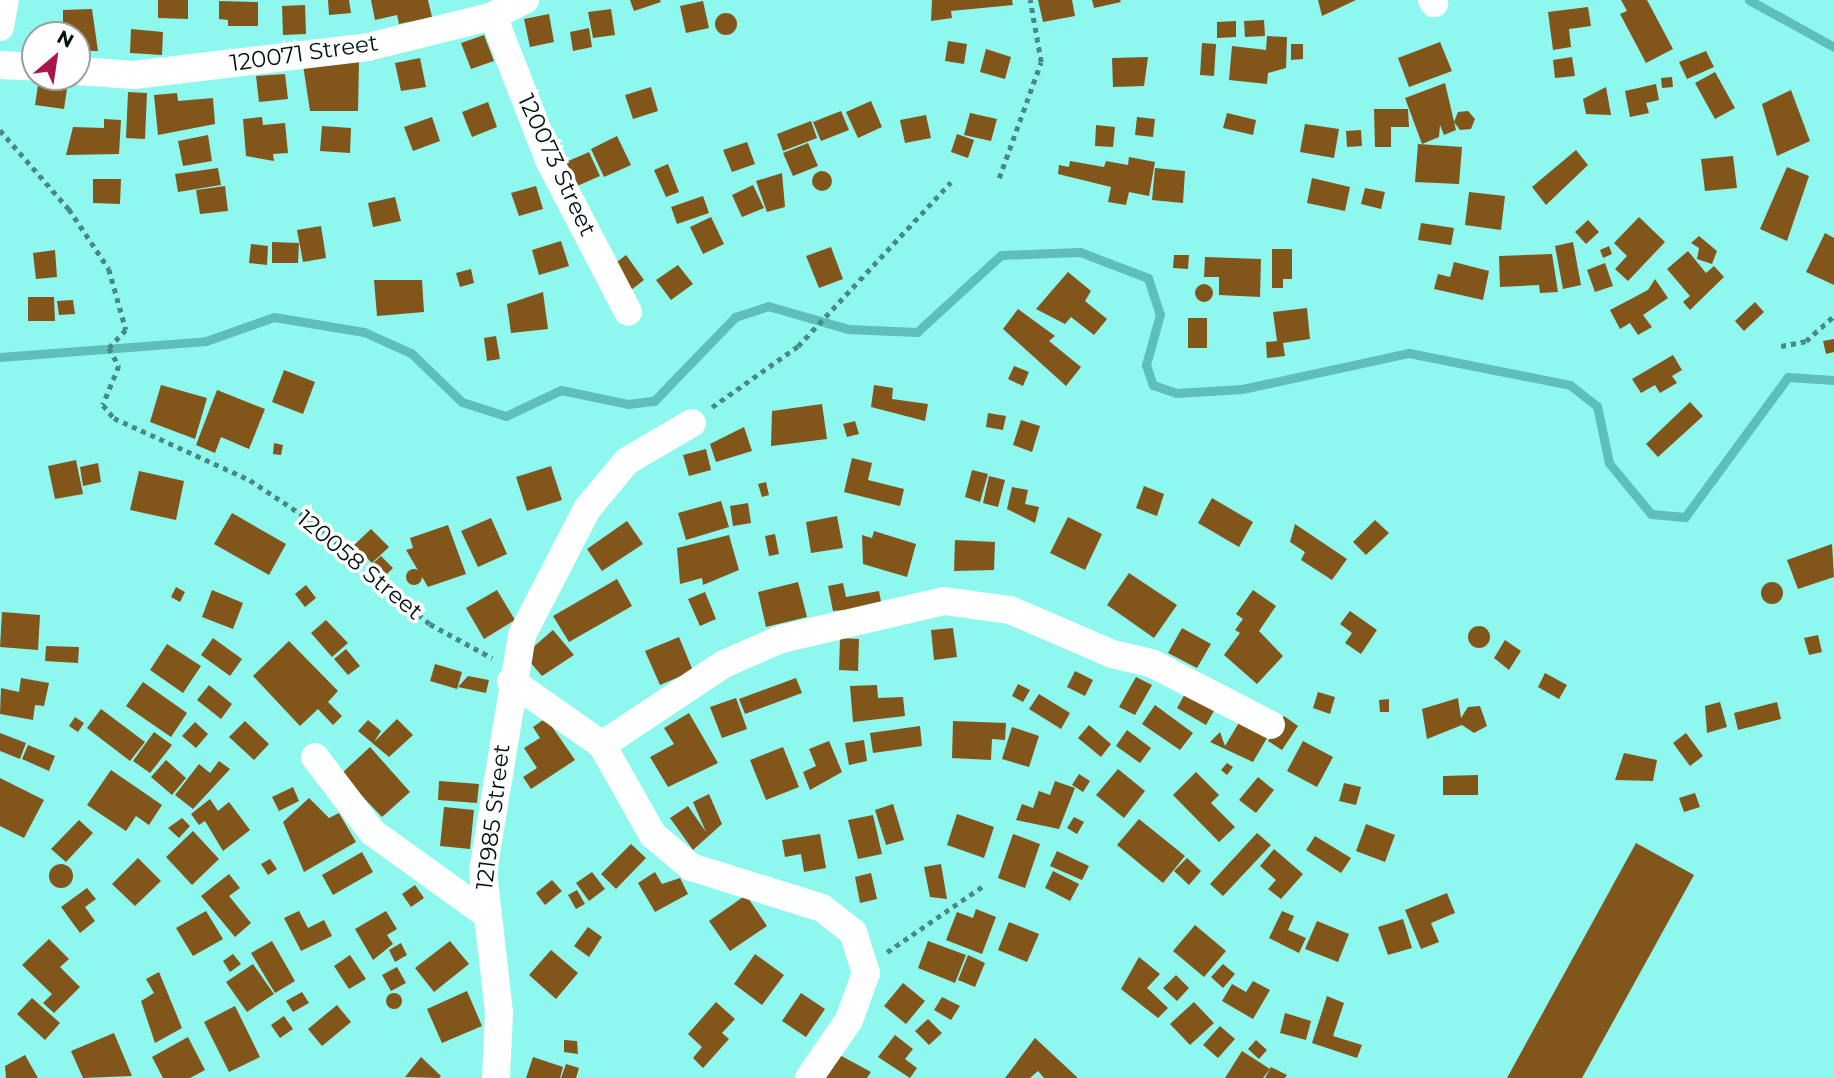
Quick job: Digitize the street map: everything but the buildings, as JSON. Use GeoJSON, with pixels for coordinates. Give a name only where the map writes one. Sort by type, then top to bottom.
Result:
{"type":"FeatureCollection","features":[{"type":"Feature","properties":{"kind":"street"},"geometry":{"type":"LineString","coordinates":[[0,27],[5,0]]}},
{"type":"Feature","properties":{"kind":"street","name":"120071 Street"},"geometry":{"type":"LineString","coordinates":[[91,72],[134,75],[368,47],[493,16],[525,0]]}},
{"type":"Feature","properties":{"kind":"street","name":"120073 Street"},"geometry":{"type":"LineString","coordinates":[[493,16],[549,160],[628,312]]}},
{"type":"Feature","properties":{"kind":"street"},"geometry":{"type":"LineString","coordinates":[[0,65],[21,66]]}},
{"type":"Feature","properties":{"kind":"street","name":"121985 Street"},"geometry":{"type":"LineString","coordinates":[[496,1078],[499,1012],[482,911],[482,871],[511,681],[538,598],[587,509],[627,461],[692,423]]}},
{"type":"Feature","properties":{"kind":"street"},"geometry":{"type":"LineString","coordinates":[[602,745],[724,664],[780,639],[944,601],[1010,610],[1112,654],[1151,663],[1271,725]]}},
{"type":"Feature","properties":{"kind":"street"},"geometry":{"type":"LineString","coordinates":[[511,681],[602,745],[653,835],[669,850],[705,874],[822,908],[853,932],[866,972],[849,1020],[809,1078]]}},
{"type":"Feature","properties":{"kind":"street"},"geometry":{"type":"LineString","coordinates":[[315,757],[372,832],[482,911]]}},
{"type":"Feature","properties":{"kind":"path"},"geometry":{"type":"LineString","coordinates":[[999,177],[1041,62],[1030,0]]}},
{"type":"Feature","properties":{"kind":"path","name":"120058 Street"},"geometry":{"type":"LineString","coordinates":[[0,130],[69,209],[110,269],[126,330],[109,348],[119,366],[103,405],[114,418],[250,480],[313,522],[430,624],[496,660],[511,681]]}},
{"type":"Feature","properties":{"kind":"path"},"geometry":{"type":"LineString","coordinates":[[692,423],[798,346],[951,182]]}},
{"type":"Feature","properties":{"kind":"path"},"geometry":{"type":"LineString","coordinates":[[1781,346],[1806,341],[1834,316]]}},
{"type":"Feature","properties":{"kind":"path"},"geometry":{"type":"LineString","coordinates":[[866,972],[893,946],[983,886]]}},
{"type":"Feature","properties":{"kind":"waterway"},"geometry":{"type":"LineString","coordinates":[[1749,0],[1834,47]]}},
{"type":"Feature","properties":{"kind":"waterway"},"geometry":{"type":"LineString","coordinates":[[0,357],[206,341],[274,317],[364,332],[411,353],[462,402],[506,416],[561,390],[628,404],[654,401],[735,317],[768,306],[848,329],[917,332],[1001,255],[1080,252],[1148,278],[1160,314],[1146,365],[1153,385],[1176,393],[1242,389],[1409,353],[1570,385],[1597,406],[1609,463],[1651,514],[1685,517],[1788,377],[1834,380]]}}]}
